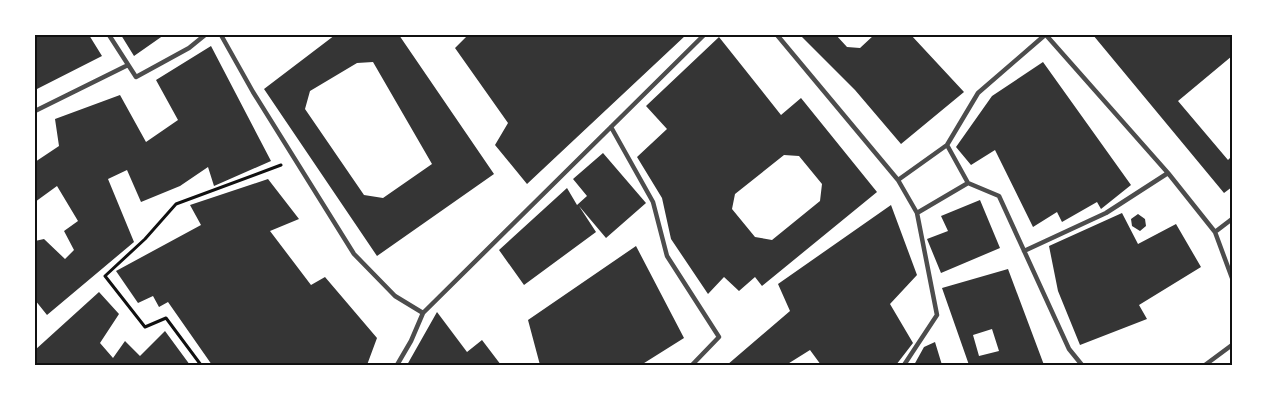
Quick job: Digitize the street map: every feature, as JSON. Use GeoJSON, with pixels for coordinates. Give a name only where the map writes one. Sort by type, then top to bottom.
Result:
{"type":"FeatureCollection","features":[{"type":"Feature","properties":{"kind":"street"},"geometry":{"type":"LineString","coordinates":[[109,35],[136,77],[189,48],[205,35]]}},
{"type":"Feature","properties":{"kind":"street"},"geometry":{"type":"LineString","coordinates":[[221,35],[253,92],[354,254],[395,296],[423,313]]}},
{"type":"Feature","properties":{"kind":"street"},"geometry":{"type":"LineString","coordinates":[[397,365],[412,341],[423,313],[704,35]]}},
{"type":"Feature","properties":{"kind":"street"},"geometry":{"type":"LineString","coordinates":[[777,35],[898,180],[917,213],[937,315],[904,365]]}},
{"type":"Feature","properties":{"kind":"street"},"geometry":{"type":"LineString","coordinates":[[898,180],[947,145],[978,93],[1045,35],[1168,173],[1215,232],[1232,278]]}},
{"type":"Feature","properties":{"kind":"street"},"geometry":{"type":"LineString","coordinates":[[35,111],[128,66]]}},
{"type":"Feature","properties":{"kind":"street"},"geometry":{"type":"LineString","coordinates":[[611,127],[653,202],[667,256],[719,337],[692,365]]}},
{"type":"Feature","properties":{"kind":"street"},"geometry":{"type":"LineString","coordinates":[[947,145],[968,183],[999,196],[1069,348],[1082,365]]}},
{"type":"Feature","properties":{"kind":"street"},"geometry":{"type":"LineString","coordinates":[[1024,251],[1106,213],[1168,173]]}},
{"type":"Feature","properties":{"kind":"street"},"geometry":{"type":"LineString","coordinates":[[917,213],[968,183]]}},
{"type":"Feature","properties":{"kind":"street"},"geometry":{"type":"LineString","coordinates":[[1215,232],[1232,218]]}},
{"type":"Feature","properties":{"kind":"street"},"geometry":{"type":"LineString","coordinates":[[1205,365],[1232,345]]}},
{"type":"Feature","properties":{"kind":"path"},"geometry":{"type":"LineString","coordinates":[[202,365],[166,318],[145,327],[105,276],[145,238],[176,204],[296,160]]}},
{"type":"Feature","properties":{"kind":"building"},"geometry":{"type":"Polygon","coordinates":[[[35,35],[89,35],[102,56],[35,90],[35,35]]]}},
{"type":"Feature","properties":{"kind":"building"},"geometry":{"type":"Polygon","coordinates":[[[121,35],[164,35],[134,56],[121,35]]]}},
{"type":"Feature","properties":{"kind":"building"},"geometry":{"type":"Polygon","coordinates":[[[335,35],[399,35],[494,174],[377,256],[264,89],[335,35]],[[373,62],[357,63],[310,91],[305,109],[364,195],[383,198],[432,164],[373,62]]]}},
{"type":"Feature","properties":{"kind":"building"},"geometry":{"type":"Polygon","coordinates":[[[468,35],[686,35],[527,184],[495,145],[508,123],[455,48],[468,35]]]}},
{"type":"Feature","properties":{"kind":"building"},"geometry":{"type":"Polygon","coordinates":[[[800,35],[836,35],[847,47],[860,48],[874,35],[911,35],[964,92],[901,144],[855,90],[800,35]]]}},
{"type":"Feature","properties":{"kind":"building"},"geometry":{"type":"Polygon","coordinates":[[[1093,35],[1232,35],[1232,56],[1178,101],[1228,160],[1232,156],[1232,187],[1224,193],[1093,35]]]}},
{"type":"Feature","properties":{"kind":"building"},"geometry":{"type":"Polygon","coordinates":[[[719,37],[781,115],[801,98],[877,192],[762,286],[755,277],[739,291],[724,277],[708,294],[671,239],[662,198],[637,157],[667,129],[646,106],[719,37]],[[784,155],[735,194],[732,209],[755,237],[772,240],[820,201],[822,184],[799,156],[784,155]]]}},
{"type":"Feature","properties":{"kind":"building"},"geometry":{"type":"Polygon","coordinates":[[[211,46],[271,161],[214,186],[208,167],[180,186],[141,202],[127,170],[108,179],[134,242],[47,315],[35,300],[35,241],[44,239],[65,259],[74,250],[64,231],[78,221],[57,186],[35,202],[35,162],[59,146],[55,119],[120,95],[146,142],[178,120],[156,80],[211,46]]]}},
{"type":"Feature","properties":{"kind":"building"},"geometry":{"type":"Polygon","coordinates":[[[1043,62],[1131,185],[1101,209],[1097,202],[1062,222],[1057,212],[1033,227],[995,150],[971,165],[956,147],[992,96],[1043,62]]]}},
{"type":"Feature","properties":{"kind":"building"},"geometry":{"type":"Polygon","coordinates":[[[603,153],[646,203],[606,238],[579,206],[596,232],[524,285],[499,250],[567,188],[577,205],[587,196],[573,179],[603,153]]]}},
{"type":"Feature","properties":{"kind":"building"},"geometry":{"type":"Polygon","coordinates":[[[268,179],[299,219],[270,231],[311,285],[325,277],[377,338],[367,365],[212,365],[168,302],[159,307],[153,296],[138,303],[116,271],[201,225],[190,205],[268,179]]]}},
{"type":"Feature","properties":{"kind":"building"},"geometry":{"type":"Polygon","coordinates":[[[980,200],[1000,248],[941,273],[927,239],[948,231],[941,216],[980,200]]]}},
{"type":"Feature","properties":{"kind":"building"},"geometry":{"type":"Polygon","coordinates":[[[891,205],[917,275],[890,304],[913,343],[896,365],[821,365],[810,350],[786,365],[727,365],[790,311],[778,284],[891,205]]]}},
{"type":"Feature","properties":{"kind":"building"},"geometry":{"type":"Polygon","coordinates":[[[1122,213],[1138,244],[1176,224],[1201,267],[1139,305],[1147,319],[1080,345],[1058,291],[1049,246],[1122,213]]]}},
{"type":"Feature","properties":{"kind":"building"},"geometry":{"type":"Polygon","coordinates":[[[1138,214],[1145,219],[1146,226],[1140,231],[1132,226],[1131,219],[1138,214]]]}},
{"type":"Feature","properties":{"kind":"building"},"geometry":{"type":"Polygon","coordinates":[[[636,246],[684,338],[641,365],[540,365],[528,320],[636,246]]]}},
{"type":"Feature","properties":{"kind":"building"},"geometry":{"type":"Polygon","coordinates":[[[1008,269],[1044,365],[969,365],[942,288],[1008,269]],[[992,329],[973,335],[979,356],[999,351],[992,329]]]}},
{"type":"Feature","properties":{"kind":"building"},"geometry":{"type":"Polygon","coordinates":[[[99,292],[119,314],[100,343],[113,358],[125,341],[140,356],[165,331],[190,365],[35,365],[35,350],[99,292]]]}},
{"type":"Feature","properties":{"kind":"building"},"geometry":{"type":"Polygon","coordinates":[[[437,312],[467,352],[482,340],[501,365],[407,365],[437,312]]]}},
{"type":"Feature","properties":{"kind":"building"},"geometry":{"type":"Polygon","coordinates":[[[935,342],[942,365],[914,365],[924,347],[935,342]]]}}]}
